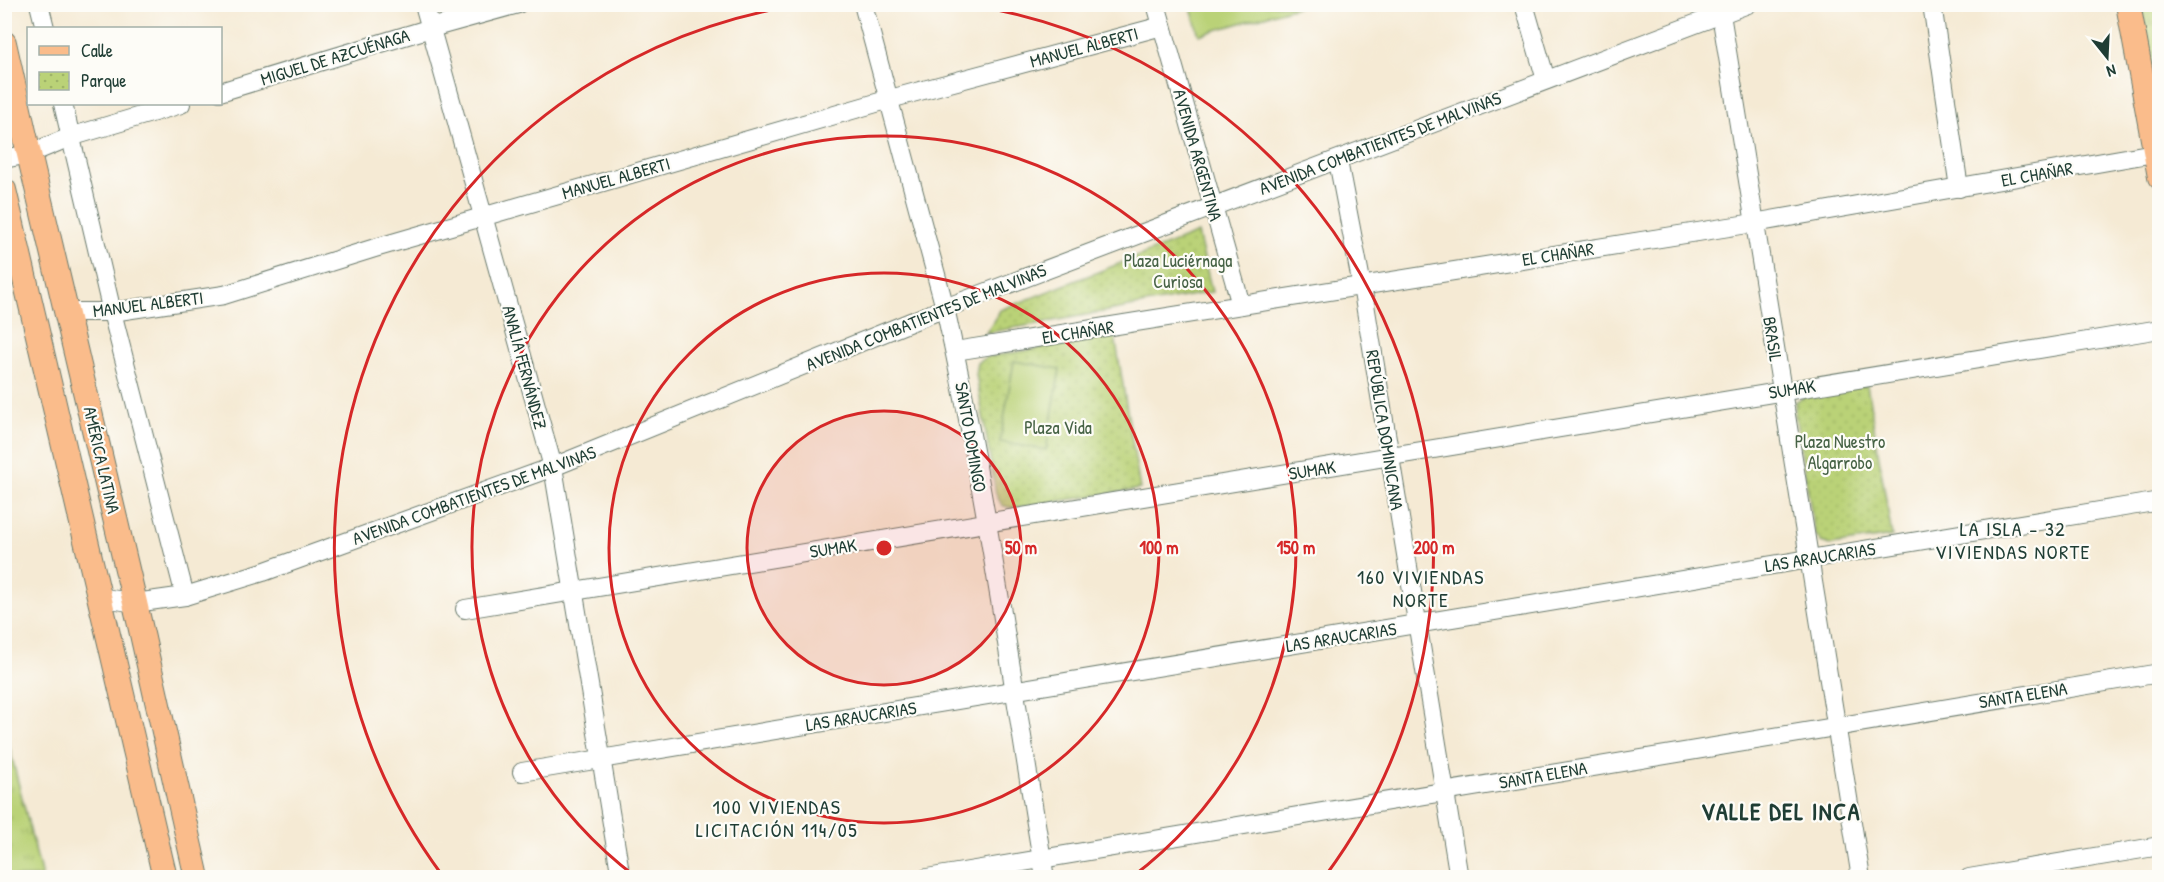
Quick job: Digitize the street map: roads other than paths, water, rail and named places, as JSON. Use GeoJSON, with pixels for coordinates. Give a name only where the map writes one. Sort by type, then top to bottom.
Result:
{"type":"FeatureCollection","features":[{"type":"Feature","properties":{"kind":"main road"},"geometry":{"type":"LineString","coordinates":[[2128,4],[2158,153],[2160,177]]}},
{"type":"Feature","properties":{"kind":"main road","name":"AMÉRICA LATINA"},"geometry":{"type":"LineString","coordinates":[[4,43],[197,878]]}},
{"type":"Feature","properties":{"kind":"main road","name":"AMÉRICA LATINA"},"geometry":{"type":"LineString","coordinates":[[4,190],[165,878]]}},
{"type":"Feature","properties":{"kind":"street"},"geometry":{"type":"LineString","coordinates":[[39,4],[45,27]]}},
{"type":"Feature","properties":{"kind":"street","name":"ANALÍA FERNÁNDEZ"},"geometry":{"type":"LineString","coordinates":[[424,4],[552,467],[621,878]]}},
{"type":"Feature","properties":{"kind":"street","name":"MIGUEL DE AZCUÉNAGA"},"geometry":{"type":"LineString","coordinates":[[222,91],[518,4]]}},
{"type":"Feature","properties":{"kind":"street","name":"SANTO DOMINGO"},"geometry":{"type":"LineString","coordinates":[[863,4],[955,351],[1045,878]]}},
{"type":"Feature","properties":{"kind":"street","name":"AVENIDA ARGENTINA"},"geometry":{"type":"LineString","coordinates":[[1156,4],[1241,305]]}},
{"type":"Feature","properties":{"kind":"street"},"geometry":{"type":"LineString","coordinates":[[1524,4],[1546,80]]}},
{"type":"Feature","properties":{"kind":"street","name":"AVENIDA COMBATIENTES DE MALVINAS"},"geometry":{"type":"LineString","coordinates":[[99,597],[135,603],[185,596],[264,572],[552,467],[945,308],[1748,4]]}},
{"type":"Feature","properties":{"kind":"street"},"geometry":{"type":"LineString","coordinates":[[1932,4],[1959,188]]}},
{"type":"Feature","properties":{"kind":"street","name":"BRASIL"},"geometry":{"type":"LineString","coordinates":[[1721,14],[1861,878]]}},
{"type":"Feature","properties":{"kind":"street","name":"MANUEL ALBERTI"},"geometry":{"type":"LineString","coordinates":[[67,312],[112,312],[224,295],[483,216],[890,99],[1162,26]]}},
{"type":"Feature","properties":{"kind":"street"},"geometry":{"type":"LineString","coordinates":[[63,105],[112,312],[185,596]]}},
{"type":"Feature","properties":{"kind":"street"},"geometry":{"type":"LineString","coordinates":[[4,159],[29,154],[70,137],[178,105]]}},
{"type":"Feature","properties":{"kind":"street","name":"EL CHAÑAR"},"geometry":{"type":"LineString","coordinates":[[955,351],[1754,223],[2158,153]]}},
{"type":"Feature","properties":{"kind":"street","name":"REPÚBLICA DOMINICANA"},"geometry":{"type":"LineString","coordinates":[[1338,160],[1362,286],[1459,878]]}},
{"type":"Feature","properties":{"kind":"street","name":"SUMAK"},"geometry":{"type":"LineString","coordinates":[[465,609],[2160,329]]}},
{"type":"Feature","properties":{"kind":"street","name":"LAS ARAUCARIAS"},"geometry":{"type":"LineString","coordinates":[[522,772],[2160,501]]}},
{"type":"Feature","properties":{"kind":"street","name":"SANTA ELENA"},"geometry":{"type":"LineString","coordinates":[[927,878],[1836,725],[2160,673]]}},
{"type":"Feature","properties":{"kind":"street"},"geometry":{"type":"LineString","coordinates":[[1969,878],[2160,846]]}},
{"type":"Feature","properties":{"kind":"district","name":"LA ISLA - 32 VIVIENDAS NORTE"},"geometry":{"type":"Point","coordinates":[2013,540]}},
{"type":"Feature","properties":{"kind":"district","name":"160 VIVIENDAS NORTE"},"geometry":{"type":"Point","coordinates":[1421,588]}},
{"type":"Feature","properties":{"kind":"district","name":"VALLE DEL INCA"},"geometry":{"type":"Point","coordinates":[1781,811]}},
{"type":"Feature","properties":{"kind":"district","name":"100 VIVIENDAS LICITACIÓN 114/05"},"geometry":{"type":"Point","coordinates":[777,818]}},
{"type":"Feature","properties":{"kind":"park label","name":"Plaza Luciérnaga Curiosa"},"geometry":{"type":"Point","coordinates":[1178,270]}},
{"type":"Feature","properties":{"kind":"park label","name":"Plaza Vida"},"geometry":{"type":"Point","coordinates":[1058,427]}},
{"type":"Feature","properties":{"kind":"park label","name":"Plaza Nuestro Algarrobo"},"geometry":{"type":"Point","coordinates":[1840,451]}}]}
